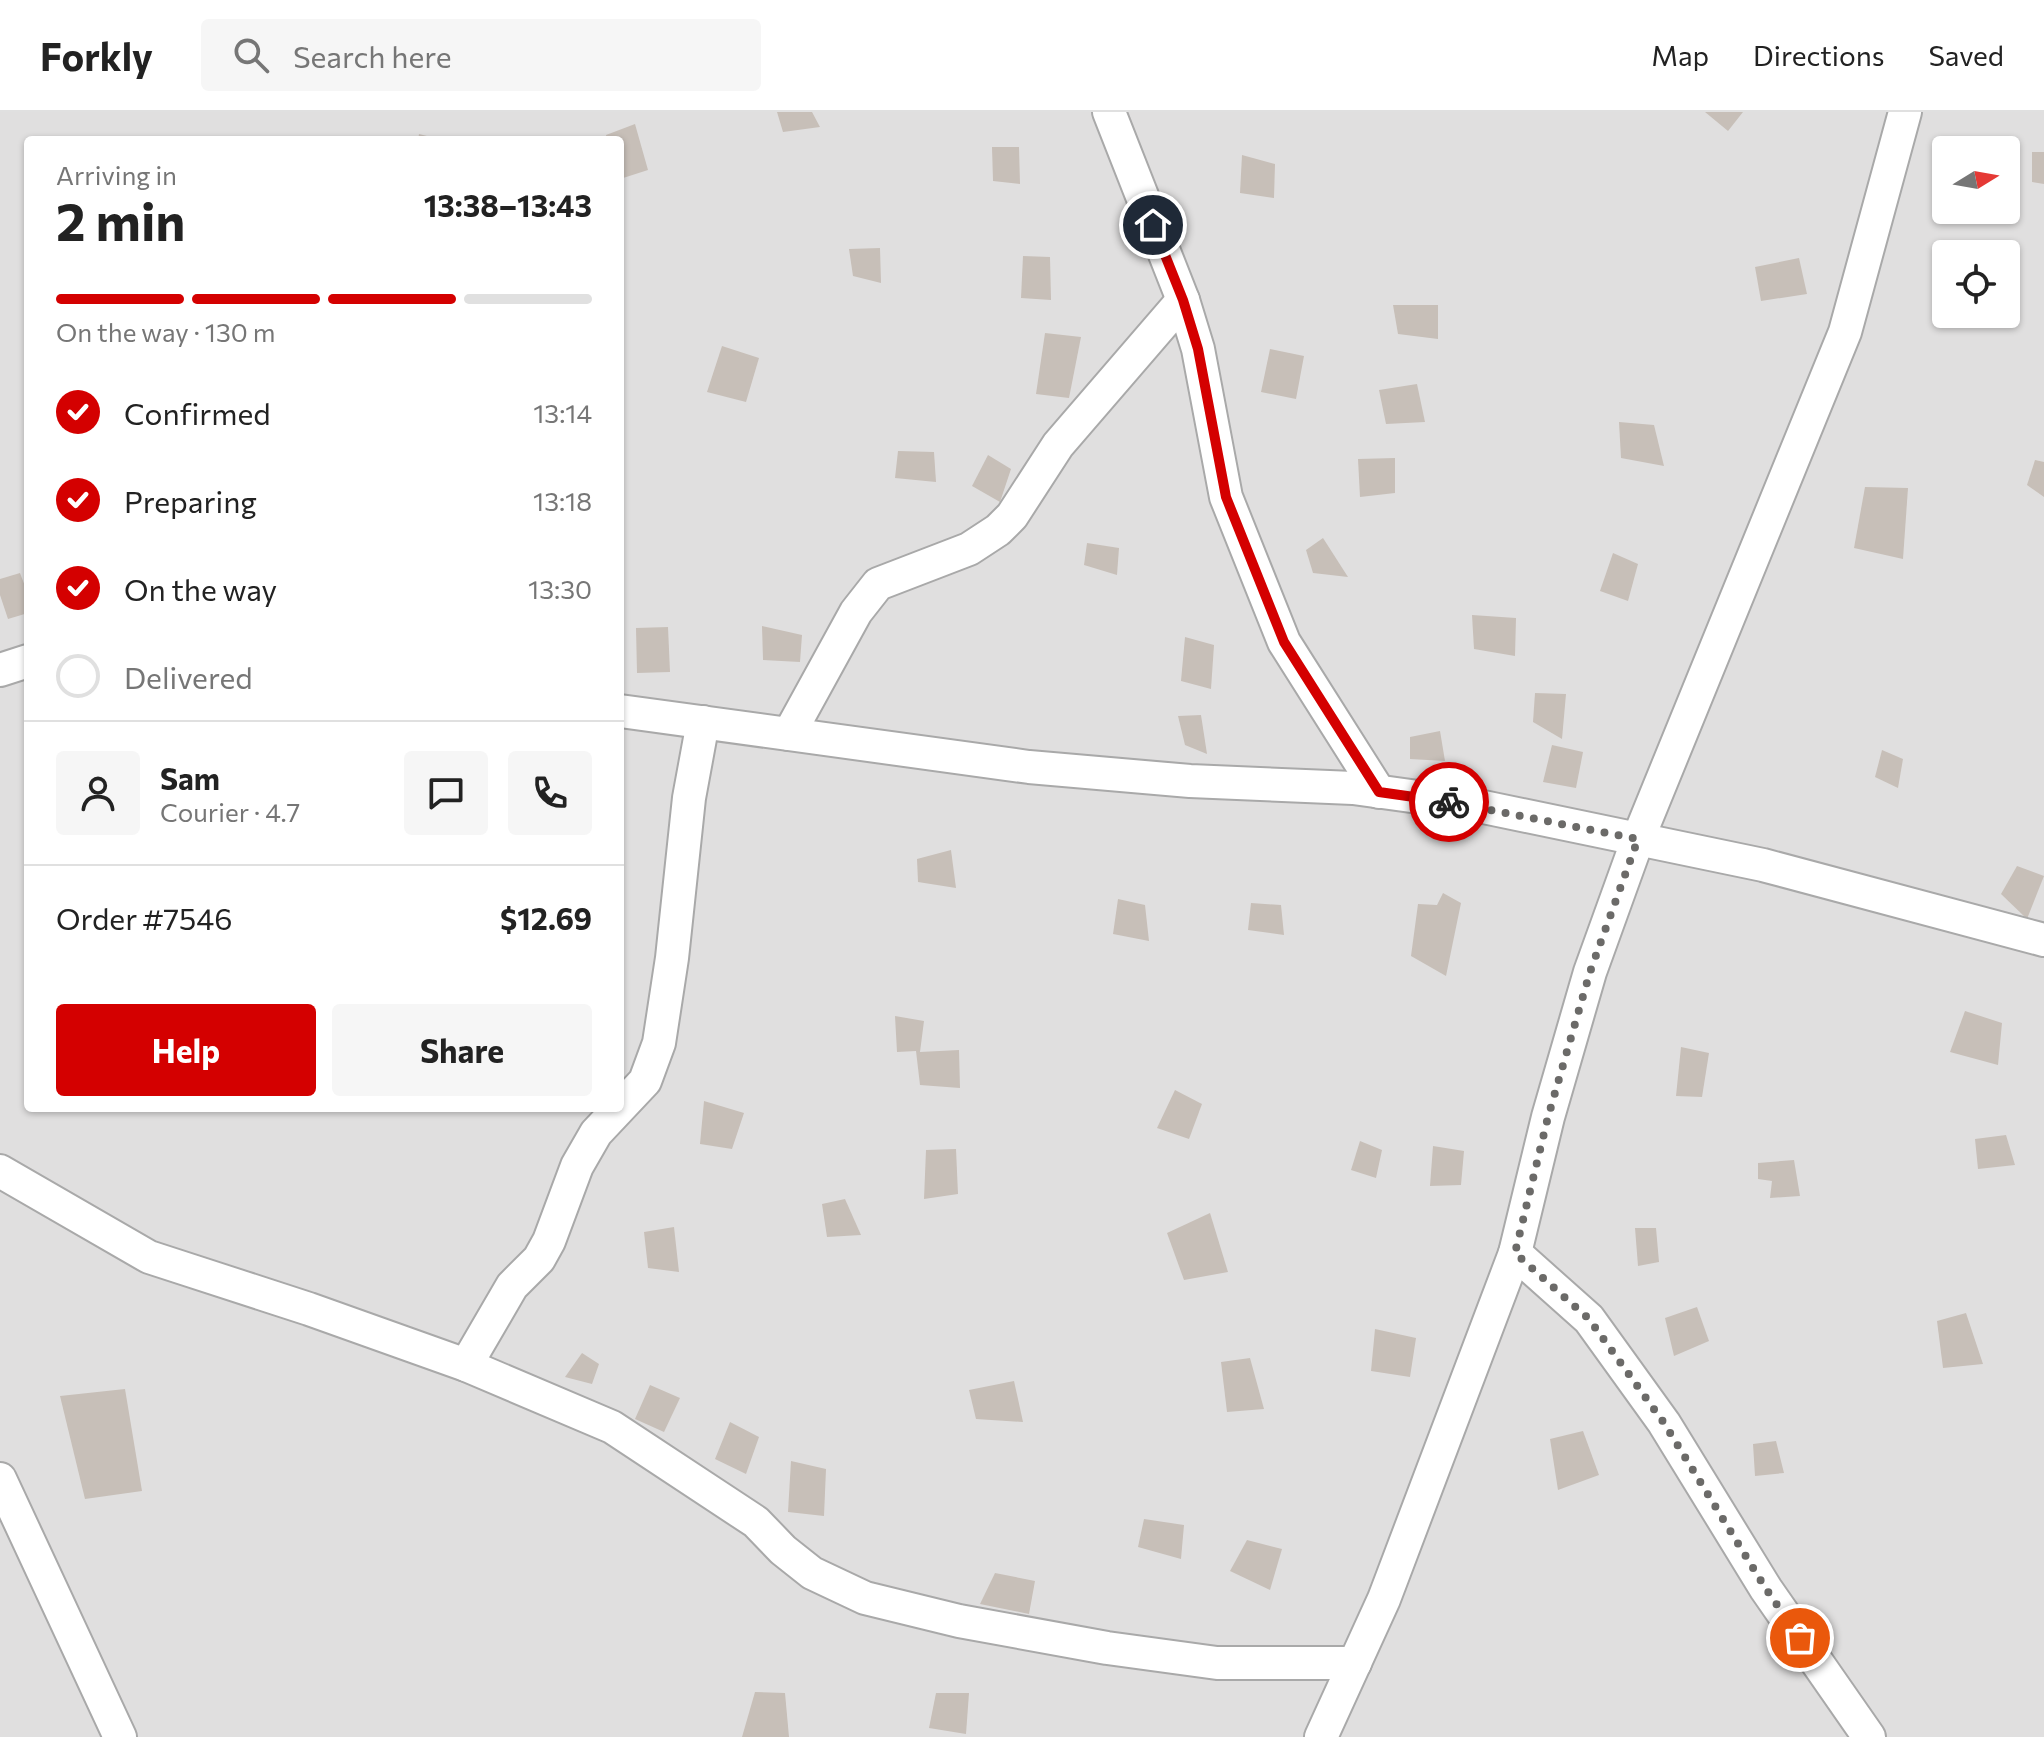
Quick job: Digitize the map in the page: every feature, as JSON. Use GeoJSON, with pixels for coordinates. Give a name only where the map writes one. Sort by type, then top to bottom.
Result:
{"type":"FeatureCollection","features":[{"type":"Feature","properties":{"kind":"street"},"geometry":{"type":"LineString","coordinates":[[1109,112],[1183,300],[1198,349],[1226,497],[1284,642],[1379,792]]}},
{"type":"Feature","properties":{"kind":"street"},"geometry":{"type":"LineString","coordinates":[[1321,1737],[1384,1599],[1515,1253],[1548,1117],[1586,987],[1638,839],[1845,332],[1905,112]]}},
{"type":"Feature","properties":{"kind":"street"},"geometry":{"type":"LineString","coordinates":[[789,734],[856,612],[878,584],[969,549],[998,530],[1012,516],[1058,445],[1183,300]]}},
{"type":"Feature","properties":{"kind":"street"},"geometry":{"type":"LineString","coordinates":[[0,670],[24,662]]}},
{"type":"Feature","properties":{"kind":"street"},"geometry":{"type":"LineString","coordinates":[[624,712],[1029,767],[1190,781],[1353,788],[1469,804],[1763,865],[2044,940]]}},
{"type":"Feature","properties":{"kind":"street"},"geometry":{"type":"LineString","coordinates":[[624,1103],[645,1081],[659,1043],[672,958],[689,798],[703,722]]}},
{"type":"Feature","properties":{"kind":"street"},"geometry":{"type":"LineString","coordinates":[[466,1365],[512,1286],[539,1259],[549,1241],[577,1166],[596,1133],[616,1112]]}},
{"type":"Feature","properties":{"kind":"street"},"geometry":{"type":"LineString","coordinates":[[0,1171],[149,1257],[466,1365],[612,1427],[756,1522],[783,1550],[812,1573],[865,1598],[973,1624],[1107,1648],[1217,1663],[1355,1663]]}},
{"type":"Feature","properties":{"kind":"street"},"geometry":{"type":"LineString","coordinates":[[1515,1253],[1589,1319],[1664,1423],[1766,1589],[1869,1737]]}},
{"type":"Feature","properties":{"kind":"street"},"geometry":{"type":"LineString","coordinates":[[0,1479],[120,1737]]}},
{"type":"Feature","properties":{"kind":"shaded area"},"geometry":{"type":"Polygon","coordinates":[[[0,112],[2044,112],[2044,1737],[0,1737],[0,112]]]}},
{"type":"Feature","properties":{"kind":"building"},"geometry":{"type":"Polygon","coordinates":[[[777,112],[812,112],[820,127],[783,132],[777,112]]]}},
{"type":"Feature","properties":{"kind":"building"},"geometry":{"type":"Polygon","coordinates":[[[1705,112],[1743,112],[1728,131],[1705,112]]]}},
{"type":"Feature","properties":{"kind":"building"},"geometry":{"type":"Polygon","coordinates":[[[635,124],[648,170],[624,178],[624,136],[606,135],[635,124]]]}},
{"type":"Feature","properties":{"kind":"building"},"geometry":{"type":"Polygon","coordinates":[[[992,147],[1019,147],[1020,184],[993,181],[992,147]]]}},
{"type":"Feature","properties":{"kind":"building"},"geometry":{"type":"Polygon","coordinates":[[[2032,152],[2044,152],[2044,184],[2032,182],[2032,152]]]}},
{"type":"Feature","properties":{"kind":"building"},"geometry":{"type":"Polygon","coordinates":[[[1242,155],[1275,164],[1274,198],[1240,193],[1242,155]]]}},
{"type":"Feature","properties":{"kind":"building"},"geometry":{"type":"Polygon","coordinates":[[[880,248],[881,283],[853,276],[849,249],[880,248]]]}},
{"type":"Feature","properties":{"kind":"building"},"geometry":{"type":"Polygon","coordinates":[[[1023,256],[1050,257],[1051,300],[1021,298],[1023,256]]]}},
{"type":"Feature","properties":{"kind":"building"},"geometry":{"type":"Polygon","coordinates":[[[1799,258],[1807,294],[1761,301],[1755,267],[1799,258]]]}},
{"type":"Feature","properties":{"kind":"building"},"geometry":{"type":"Polygon","coordinates":[[[1393,305],[1438,305],[1438,339],[1398,334],[1393,305]]]}},
{"type":"Feature","properties":{"kind":"building"},"geometry":{"type":"Polygon","coordinates":[[[1045,333],[1081,337],[1069,398],[1036,394],[1045,333]]]}},
{"type":"Feature","properties":{"kind":"building"},"geometry":{"type":"Polygon","coordinates":[[[722,346],[759,358],[746,402],[707,392],[722,346]]]}},
{"type":"Feature","properties":{"kind":"building"},"geometry":{"type":"Polygon","coordinates":[[[1270,349],[1304,356],[1296,399],[1261,392],[1270,349]]]}},
{"type":"Feature","properties":{"kind":"building"},"geometry":{"type":"Polygon","coordinates":[[[1417,384],[1425,422],[1386,424],[1379,390],[1417,384]]]}},
{"type":"Feature","properties":{"kind":"building"},"geometry":{"type":"Polygon","coordinates":[[[1619,422],[1654,425],[1664,466],[1621,458],[1619,422]]]}},
{"type":"Feature","properties":{"kind":"building"},"geometry":{"type":"Polygon","coordinates":[[[898,451],[934,452],[936,482],[895,478],[898,451]]]}},
{"type":"Feature","properties":{"kind":"building"},"geometry":{"type":"Polygon","coordinates":[[[988,455],[1011,469],[1000,502],[972,486],[988,455]]]}},
{"type":"Feature","properties":{"kind":"building"},"geometry":{"type":"Polygon","coordinates":[[[1395,458],[1395,493],[1360,497],[1358,459],[1395,458]]]}},
{"type":"Feature","properties":{"kind":"building"},"geometry":{"type":"Polygon","coordinates":[[[2035,460],[2044,462],[2044,497],[2027,485],[2035,460]]]}},
{"type":"Feature","properties":{"kind":"building"},"geometry":{"type":"Polygon","coordinates":[[[1865,487],[1908,488],[1903,559],[1854,548],[1865,487]]]}},
{"type":"Feature","properties":{"kind":"building"},"geometry":{"type":"Polygon","coordinates":[[[1323,538],[1348,577],[1313,573],[1306,550],[1323,538]]]}},
{"type":"Feature","properties":{"kind":"building"},"geometry":{"type":"Polygon","coordinates":[[[1087,543],[1119,548],[1117,575],[1084,565],[1087,543]]]}},
{"type":"Feature","properties":{"kind":"building"},"geometry":{"type":"Polygon","coordinates":[[[1613,553],[1638,564],[1628,601],[1600,591],[1613,553]]]}},
{"type":"Feature","properties":{"kind":"building"},"geometry":{"type":"Polygon","coordinates":[[[20,573],[24,584],[24,614],[8,619],[0,595],[0,579],[20,573]]]}},
{"type":"Feature","properties":{"kind":"building"},"geometry":{"type":"Polygon","coordinates":[[[1472,615],[1516,618],[1515,656],[1474,649],[1472,615]]]}},
{"type":"Feature","properties":{"kind":"building"},"geometry":{"type":"Polygon","coordinates":[[[762,626],[802,635],[800,662],[763,660],[762,626]]]}},
{"type":"Feature","properties":{"kind":"building"},"geometry":{"type":"Polygon","coordinates":[[[668,627],[670,672],[637,673],[636,628],[668,627]]]}},
{"type":"Feature","properties":{"kind":"building"},"geometry":{"type":"Polygon","coordinates":[[[1185,637],[1214,645],[1211,689],[1181,681],[1185,637]]]}},
{"type":"Feature","properties":{"kind":"building"},"geometry":{"type":"Polygon","coordinates":[[[1535,693],[1566,694],[1562,739],[1533,722],[1535,693]]]}},
{"type":"Feature","properties":{"kind":"building"},"geometry":{"type":"Polygon","coordinates":[[[1201,715],[1207,754],[1185,745],[1178,716],[1201,715]]]}},
{"type":"Feature","properties":{"kind":"building"},"geometry":{"type":"Polygon","coordinates":[[[1440,731],[1445,761],[1410,759],[1410,737],[1440,731]]]}},
{"type":"Feature","properties":{"kind":"building"},"geometry":{"type":"Polygon","coordinates":[[[1552,745],[1583,752],[1576,788],[1543,782],[1552,745]]]}},
{"type":"Feature","properties":{"kind":"building"},"geometry":{"type":"Polygon","coordinates":[[[1882,750],[1903,759],[1898,788],[1875,777],[1882,750]]]}},
{"type":"Feature","properties":{"kind":"building"},"geometry":{"type":"Polygon","coordinates":[[[951,850],[956,888],[918,882],[917,859],[951,850]]]}},
{"type":"Feature","properties":{"kind":"building"},"geometry":{"type":"Polygon","coordinates":[[[2017,866],[2044,876],[2027,919],[2001,894],[2017,866]]]}},
{"type":"Feature","properties":{"kind":"building"},"geometry":{"type":"Polygon","coordinates":[[[1443,893],[1461,903],[1446,976],[1411,956],[1418,904],[1437,905],[1443,893]]]}},
{"type":"Feature","properties":{"kind":"building"},"geometry":{"type":"Polygon","coordinates":[[[1118,899],[1145,905],[1149,941],[1113,934],[1118,899]]]}},
{"type":"Feature","properties":{"kind":"building"},"geometry":{"type":"Polygon","coordinates":[[[1251,903],[1281,905],[1284,935],[1248,930],[1251,903]]]}},
{"type":"Feature","properties":{"kind":"building"},"geometry":{"type":"Polygon","coordinates":[[[1965,1011],[2002,1023],[1998,1065],[1950,1052],[1965,1011]]]}},
{"type":"Feature","properties":{"kind":"building"},"geometry":{"type":"Polygon","coordinates":[[[895,1016],[924,1021],[920,1052],[959,1050],[960,1088],[920,1085],[916,1051],[897,1052],[895,1016]]]}},
{"type":"Feature","properties":{"kind":"building"},"geometry":{"type":"Polygon","coordinates":[[[1681,1047],[1709,1053],[1702,1097],[1676,1096],[1681,1047]]]}},
{"type":"Feature","properties":{"kind":"building"},"geometry":{"type":"Polygon","coordinates":[[[1175,1090],[1202,1104],[1189,1139],[1157,1128],[1175,1090]]]}},
{"type":"Feature","properties":{"kind":"building"},"geometry":{"type":"Polygon","coordinates":[[[704,1101],[744,1113],[732,1149],[700,1144],[704,1101]]]}},
{"type":"Feature","properties":{"kind":"building"},"geometry":{"type":"Polygon","coordinates":[[[2006,1135],[2015,1165],[1978,1169],[1975,1139],[2006,1135]]]}},
{"type":"Feature","properties":{"kind":"building"},"geometry":{"type":"Polygon","coordinates":[[[1360,1141],[1382,1150],[1376,1178],[1351,1170],[1360,1141]]]}},
{"type":"Feature","properties":{"kind":"building"},"geometry":{"type":"Polygon","coordinates":[[[1433,1146],[1464,1151],[1461,1185],[1430,1186],[1433,1146]]]}},
{"type":"Feature","properties":{"kind":"building"},"geometry":{"type":"Polygon","coordinates":[[[956,1149],[958,1194],[924,1199],[926,1150],[956,1149]]]}},
{"type":"Feature","properties":{"kind":"building"},"geometry":{"type":"Polygon","coordinates":[[[1794,1160],[1800,1196],[1770,1198],[1772,1181],[1758,1179],[1758,1163],[1794,1160]]]}},
{"type":"Feature","properties":{"kind":"building"},"geometry":{"type":"Polygon","coordinates":[[[845,1199],[861,1235],[827,1237],[822,1204],[845,1199]]]}},
{"type":"Feature","properties":{"kind":"building"},"geometry":{"type":"Polygon","coordinates":[[[1210,1213],[1228,1272],[1184,1280],[1167,1233],[1210,1213]]]}},
{"type":"Feature","properties":{"kind":"building"},"geometry":{"type":"Polygon","coordinates":[[[674,1227],[679,1272],[648,1268],[644,1232],[674,1227]]]}},
{"type":"Feature","properties":{"kind":"building"},"geometry":{"type":"Polygon","coordinates":[[[1635,1228],[1656,1228],[1659,1262],[1638,1266],[1635,1228]]]}},
{"type":"Feature","properties":{"kind":"building"},"geometry":{"type":"Polygon","coordinates":[[[1697,1307],[1709,1341],[1674,1356],[1665,1318],[1697,1307]]]}},
{"type":"Feature","properties":{"kind":"building"},"geometry":{"type":"Polygon","coordinates":[[[1966,1313],[1983,1364],[1943,1368],[1937,1321],[1966,1313]]]}},
{"type":"Feature","properties":{"kind":"building"},"geometry":{"type":"Polygon","coordinates":[[[1375,1329],[1416,1338],[1410,1377],[1371,1371],[1375,1329]]]}},
{"type":"Feature","properties":{"kind":"building"},"geometry":{"type":"Polygon","coordinates":[[[582,1353],[599,1364],[592,1384],[565,1377],[582,1353]]]}},
{"type":"Feature","properties":{"kind":"building"},"geometry":{"type":"Polygon","coordinates":[[[1250,1358],[1264,1409],[1227,1412],[1221,1362],[1250,1358]]]}},
{"type":"Feature","properties":{"kind":"building"},"geometry":{"type":"Polygon","coordinates":[[[1014,1381],[1023,1422],[976,1419],[969,1390],[1014,1381]]]}},
{"type":"Feature","properties":{"kind":"building"},"geometry":{"type":"Polygon","coordinates":[[[650,1385],[680,1398],[664,1432],[635,1419],[650,1385]]]}},
{"type":"Feature","properties":{"kind":"building"},"geometry":{"type":"Polygon","coordinates":[[[125,1389],[142,1491],[85,1499],[60,1396],[125,1389]]]}},
{"type":"Feature","properties":{"kind":"building"},"geometry":{"type":"Polygon","coordinates":[[[730,1422],[759,1437],[746,1474],[715,1459],[730,1422]]]}},
{"type":"Feature","properties":{"kind":"building"},"geometry":{"type":"Polygon","coordinates":[[[1583,1431],[1599,1475],[1558,1490],[1550,1439],[1583,1431]]]}},
{"type":"Feature","properties":{"kind":"building"},"geometry":{"type":"Polygon","coordinates":[[[1776,1441],[1784,1473],[1755,1476],[1753,1444],[1776,1441]]]}},
{"type":"Feature","properties":{"kind":"building"},"geometry":{"type":"Polygon","coordinates":[[[791,1461],[826,1469],[824,1516],[788,1512],[791,1461]]]}},
{"type":"Feature","properties":{"kind":"building"},"geometry":{"type":"Polygon","coordinates":[[[1144,1519],[1184,1525],[1181,1559],[1138,1547],[1144,1519]]]}},
{"type":"Feature","properties":{"kind":"building"},"geometry":{"type":"Polygon","coordinates":[[[1247,1540],[1282,1549],[1270,1590],[1230,1571],[1247,1540]]]}},
{"type":"Feature","properties":{"kind":"building"},"geometry":{"type":"Polygon","coordinates":[[[995,1573],[1035,1581],[1029,1614],[980,1604],[995,1573]]]}},
{"type":"Feature","properties":{"kind":"building"},"geometry":{"type":"Polygon","coordinates":[[[755,1692],[785,1693],[789,1737],[742,1737],[755,1692]]]}},
{"type":"Feature","properties":{"kind":"building"},"geometry":{"type":"Polygon","coordinates":[[[936,1693],[969,1693],[966,1734],[929,1728],[936,1693]]]}},
{"type":"Feature","properties":{"kind":"way so far"},"geometry":{"type":"LineString","coordinates":[[1449,802],[1638,839],[1590,972],[1548,1117],[1515,1253],[1589,1319],[1664,1423],[1766,1589],[1800,1638]]}},
{"type":"Feature","properties":{"kind":"route"},"geometry":{"type":"LineString","coordinates":[[1153,225],[1183,300],[1198,349],[1226,497],[1284,642],[1379,792],[1449,802]]}}]}
